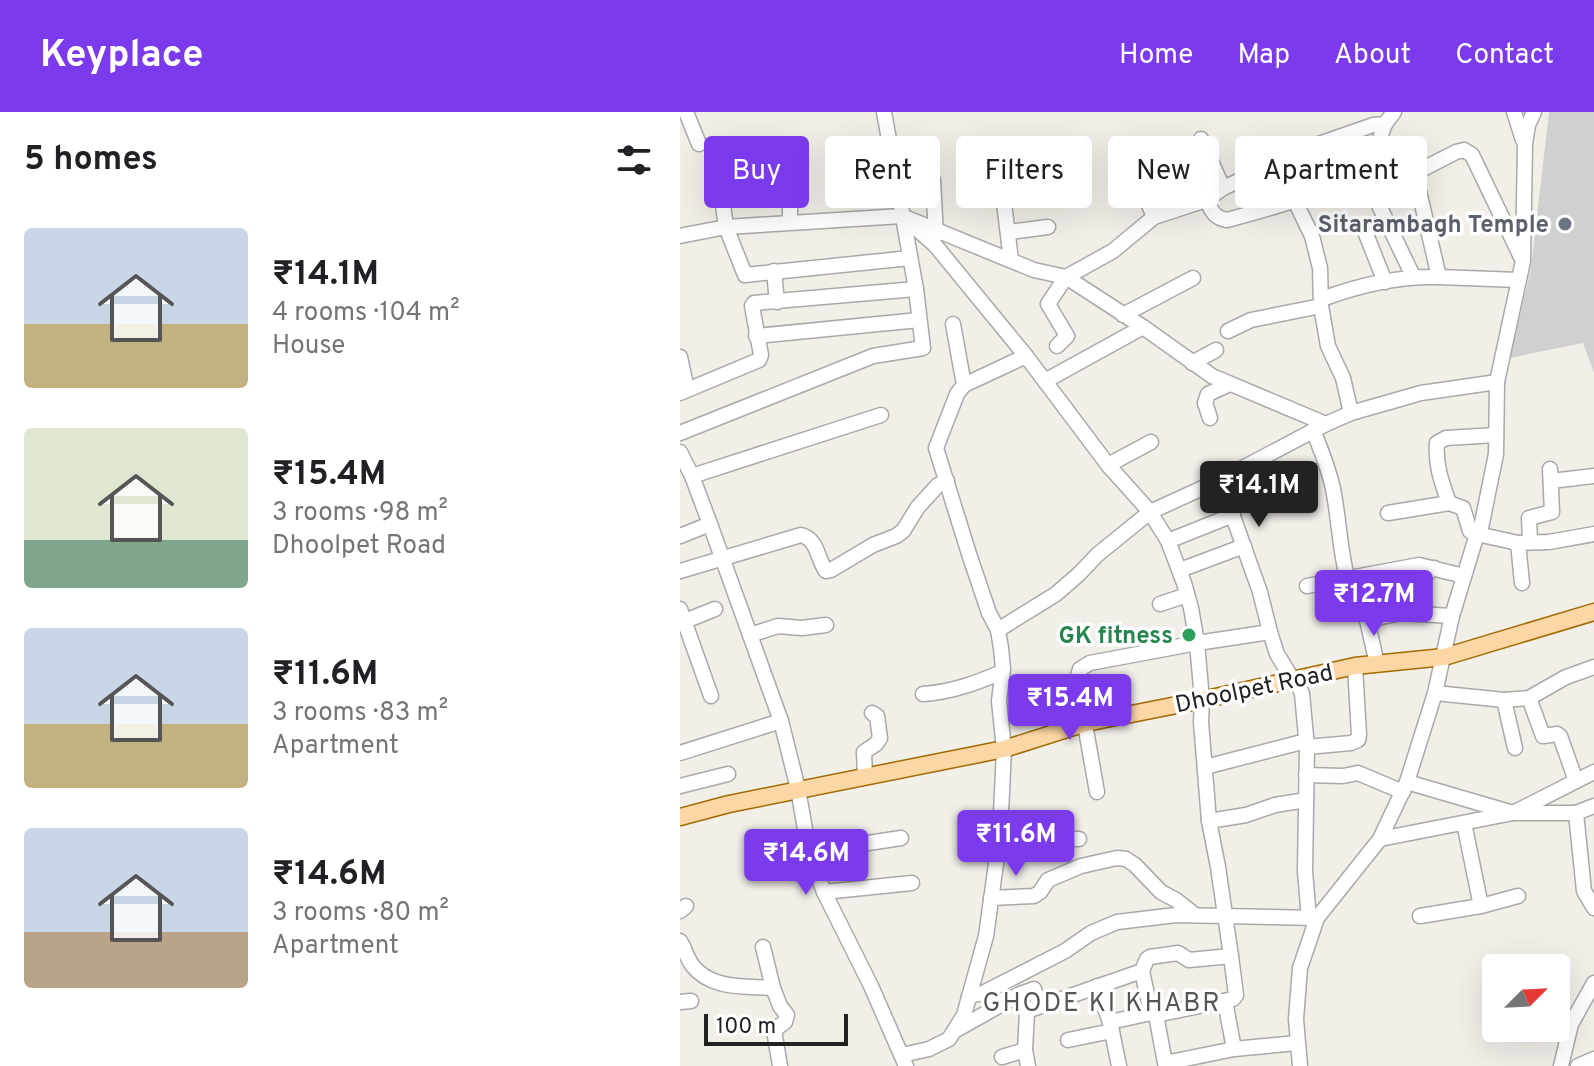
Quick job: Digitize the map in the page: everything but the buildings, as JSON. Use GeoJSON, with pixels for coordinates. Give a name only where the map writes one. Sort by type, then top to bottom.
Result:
{"type":"FeatureCollection","features":[{"type":"Feature","properties":{"kind":"main road","name":"Dhoolpet Road"},"geometry":{"type":"LineString","coordinates":[[680,817],[798,789],[1004,749],[1086,723],[1355,666],[1444,657],[1594,612]]}},
{"type":"Feature","properties":{"kind":"street"},"geometry":{"type":"LineString","coordinates":[[686,112],[699,144]]}},
{"type":"Feature","properties":{"kind":"street"},"geometry":{"type":"LineString","coordinates":[[680,433],[873,356],[923,348],[916,289],[884,112]]}},
{"type":"Feature","properties":{"kind":"street"},"geometry":{"type":"LineString","coordinates":[[1514,112],[1525,144]]}},
{"type":"Feature","properties":{"kind":"street"},"geometry":{"type":"LineString","coordinates":[[1313,918],[1380,839],[1405,787],[1435,693],[1452,616],[1481,528],[1496,454],[1497,382],[1523,261],[1525,144],[1534,112]]}},
{"type":"Feature","properties":{"kind":"street"},"geometry":{"type":"LineString","coordinates":[[1219,191],[1290,154],[1380,118]]}},
{"type":"Feature","properties":{"kind":"street"},"geometry":{"type":"LineString","coordinates":[[1427,168],[1456,152],[1464,150],[1472,155],[1523,261]]}},
{"type":"Feature","properties":{"kind":"street"},"geometry":{"type":"LineString","coordinates":[[1219,179],[1223,188]]}},
{"type":"Feature","properties":{"kind":"street"},"geometry":{"type":"LineString","coordinates":[[723,208],[726,227],[745,275],[910,258]]}},
{"type":"Feature","properties":{"kind":"street"},"geometry":{"type":"LineString","coordinates":[[790,208],[790,222]]}},
{"type":"Feature","properties":{"kind":"street"},"geometry":{"type":"LineString","coordinates":[[934,208],[935,238],[1108,465],[1150,512],[1168,541],[1180,570],[1197,643],[1209,821],[1236,995],[1233,999],[1154,1014],[1068,1040]]}},
{"type":"Feature","properties":{"kind":"street"},"geometry":{"type":"LineString","coordinates":[[1005,208],[1011,260]]}},
{"type":"Feature","properties":{"kind":"street"},"geometry":{"type":"LineString","coordinates":[[1150,208],[1154,217]]}},
{"type":"Feature","properties":{"kind":"street"},"geometry":{"type":"LineString","coordinates":[[1057,346],[1067,336],[1048,304],[1066,277],[1113,251],[1154,217],[1182,208]]}},
{"type":"Feature","properties":{"kind":"street"},"geometry":{"type":"LineString","coordinates":[[1210,208],[1219,219],[1227,220],[1270,208]]}},
{"type":"Feature","properties":{"kind":"street"},"geometry":{"type":"LineString","coordinates":[[1298,208],[1312,236],[1320,268],[1328,346],[1343,378],[1351,413]]}},
{"type":"Feature","properties":{"kind":"street"},"geometry":{"type":"LineString","coordinates":[[1381,208],[1413,276]]}},
{"type":"Feature","properties":{"kind":"street"},"geometry":{"type":"LineString","coordinates":[[1423,208],[1439,277]]}},
{"type":"Feature","properties":{"kind":"street"},"geometry":{"type":"LineString","coordinates":[[680,236],[726,227],[902,216],[935,238],[1011,260],[1034,270],[1066,277],[1212,376],[1320,427]]}},
{"type":"Feature","properties":{"kind":"street"},"geometry":{"type":"LineString","coordinates":[[1009,232],[1048,227]]}},
{"type":"Feature","properties":{"kind":"street"},"geometry":{"type":"LineString","coordinates":[[1366,234],[1385,282]]}},
{"type":"Feature","properties":{"kind":"street"},"geometry":{"type":"LineString","coordinates":[[774,271],[777,302]]}},
{"type":"Feature","properties":{"kind":"street"},"geometry":{"type":"LineString","coordinates":[[1228,331],[1251,320],[1413,276],[1518,280]]}},
{"type":"Feature","properties":{"kind":"street"},"geometry":{"type":"LineString","coordinates":[[1123,315],[1193,278]]}},
{"type":"Feature","properties":{"kind":"street"},"geometry":{"type":"LineString","coordinates":[[680,357],[683,391],[759,360],[761,355],[756,336],[754,303],[916,289]]}},
{"type":"Feature","properties":{"kind":"street"},"geometry":{"type":"LineString","coordinates":[[756,336],[919,320]]}},
{"type":"Feature","properties":{"kind":"street"},"geometry":{"type":"LineString","coordinates":[[953,324],[964,385]]}},
{"type":"Feature","properties":{"kind":"street"},"geometry":{"type":"LineString","coordinates":[[1045,381],[1143,327]]}},
{"type":"Feature","properties":{"kind":"street"},"geometry":{"type":"LineString","coordinates":[[1192,363],[1216,350]]}},
{"type":"Feature","properties":{"kind":"street"},"geometry":{"type":"LineString","coordinates":[[680,452],[710,524],[781,721],[798,789],[809,852],[824,892],[904,1060],[949,1039],[964,1015],[986,936],[1000,835],[1004,749],[999,701],[1001,648],[998,630],[989,613],[936,448],[957,394],[964,385],[1026,356]]}},
{"type":"Feature","properties":{"kind":"street"},"geometry":{"type":"LineString","coordinates":[[998,630],[1056,594],[1097,555],[1150,512],[1220,480],[1320,427],[1351,413],[1421,393],[1497,382]]}},
{"type":"Feature","properties":{"kind":"street"},"geometry":{"type":"LineString","coordinates":[[1210,418],[1205,403],[1208,394],[1230,384]]}},
{"type":"Feature","properties":{"kind":"street"},"geometry":{"type":"LineString","coordinates":[[686,471],[881,415]]}},
{"type":"Feature","properties":{"kind":"street"},"geometry":{"type":"LineString","coordinates":[[1320,427],[1347,578],[1367,620],[1377,664]]}},
{"type":"Feature","properties":{"kind":"street"},"geometry":{"type":"LineString","coordinates":[[1449,503],[1438,470],[1437,443],[1446,438],[1496,435]]}},
{"type":"Feature","properties":{"kind":"street"},"geometry":{"type":"LineString","coordinates":[[1108,465],[1151,442]]}},
{"type":"Feature","properties":{"kind":"street"},"geometry":{"type":"LineString","coordinates":[[1522,583],[1524,542],[1529,518],[1552,512],[1551,475],[1594,476]]}},
{"type":"Feature","properties":{"kind":"street"},"geometry":{"type":"LineString","coordinates":[[1220,480],[1260,592],[1277,654],[1302,694],[1306,744],[1305,871],[1313,918],[1300,968],[1296,1019],[1300,1066]]}},
{"type":"Feature","properties":{"kind":"street"},"geometry":{"type":"LineString","coordinates":[[680,571],[801,535],[813,541],[823,567],[826,571],[831,570],[903,531],[918,507],[938,485],[947,481]]}},
{"type":"Feature","properties":{"kind":"street"},"geometry":{"type":"LineString","coordinates":[[1388,513],[1449,503],[1463,508],[1470,531],[1477,534],[1524,542],[1549,542],[1594,534]]}},
{"type":"Feature","properties":{"kind":"street"},"geometry":{"type":"LineString","coordinates":[[1168,541],[1233,515]]}},
{"type":"Feature","properties":{"kind":"street"},"geometry":{"type":"LineString","coordinates":[[680,536],[710,524]]}},
{"type":"Feature","properties":{"kind":"street"},"geometry":{"type":"LineString","coordinates":[[1180,570],[1244,546]]}},
{"type":"Feature","properties":{"kind":"street"},"geometry":{"type":"LineString","coordinates":[[1307,586],[1419,565],[1464,576]]}},
{"type":"Feature","properties":{"kind":"street"},"geometry":{"type":"LineString","coordinates":[[1401,613],[1402,602],[1410,587],[1434,568]]}},
{"type":"Feature","properties":{"kind":"street"},"geometry":{"type":"LineString","coordinates":[[1160,604],[1187,595]]}},
{"type":"Feature","properties":{"kind":"street"},"geometry":{"type":"LineString","coordinates":[[711,696],[682,617],[715,609]]}},
{"type":"Feature","properties":{"kind":"street"},"geometry":{"type":"LineString","coordinates":[[1367,620],[1401,613],[1452,616]]}},
{"type":"Feature","properties":{"kind":"street"},"geometry":{"type":"LineString","coordinates":[[750,635],[778,626],[802,628],[826,625]]}},
{"type":"Feature","properties":{"kind":"street"},"geometry":{"type":"LineString","coordinates":[[1097,792],[1078,685],[1080,669],[1090,663],[1270,632]]}},
{"type":"Feature","properties":{"kind":"street"},"geometry":{"type":"LineString","coordinates":[[1205,767],[1306,744],[1351,743],[1358,740],[1355,666]]}},
{"type":"Feature","properties":{"kind":"street"},"geometry":{"type":"LineString","coordinates":[[1435,693],[1504,700],[1529,698],[1566,677],[1594,667]]}},
{"type":"Feature","properties":{"kind":"street"},"geometry":{"type":"LineString","coordinates":[[923,694],[968,686],[1002,672]]}},
{"type":"Feature","properties":{"kind":"street"},"geometry":{"type":"LineString","coordinates":[[1529,698],[1541,734],[1546,737],[1560,736],[1576,781]]}},
{"type":"Feature","properties":{"kind":"street"},"geometry":{"type":"LineString","coordinates":[[1504,700],[1515,748]]}},
{"type":"Feature","properties":{"kind":"street"},"geometry":{"type":"LineString","coordinates":[[865,776],[864,752],[880,738],[877,716],[872,713]]}},
{"type":"Feature","properties":{"kind":"street"},"geometry":{"type":"LineString","coordinates":[[680,753],[781,721]]}},
{"type":"Feature","properties":{"kind":"street"},"geometry":{"type":"LineString","coordinates":[[1306,775],[1343,776],[1358,773],[1513,813],[1594,772]]}},
{"type":"Feature","properties":{"kind":"street"},"geometry":{"type":"LineString","coordinates":[[680,786],[728,774]]}},
{"type":"Feature","properties":{"kind":"street"},"geometry":{"type":"LineString","coordinates":[[1209,821],[1306,800]]}},
{"type":"Feature","properties":{"kind":"street"},"geometry":{"type":"LineString","coordinates":[[1380,839],[1513,813],[1576,813],[1594,806]]}},
{"type":"Feature","properties":{"kind":"street"},"geometry":{"type":"LineString","coordinates":[[1576,813],[1594,908]]}},
{"type":"Feature","properties":{"kind":"street"},"geometry":{"type":"LineString","coordinates":[[1464,823],[1481,906]]}},
{"type":"Feature","properties":{"kind":"street"},"geometry":{"type":"LineString","coordinates":[[1000,835],[1079,839]]}},
{"type":"Feature","properties":{"kind":"street"},"geometry":{"type":"LineString","coordinates":[[809,852],[901,838]]}},
{"type":"Feature","properties":{"kind":"street"},"geometry":{"type":"LineString","coordinates":[[991,898],[1034,896],[1048,880],[1081,866],[1117,858],[1135,865],[1161,892],[1195,915]]}},
{"type":"Feature","properties":{"kind":"street"},"geometry":{"type":"LineString","coordinates":[[824,892],[912,883]]}},
{"type":"Feature","properties":{"kind":"street"},"geometry":{"type":"LineString","coordinates":[[1420,916],[1518,896]]}},
{"type":"Feature","properties":{"kind":"street"},"geometry":{"type":"LineString","coordinates":[[969,996],[996,987],[1065,951],[1091,933],[1117,922],[1195,915],[1313,918]]}},
{"type":"Feature","properties":{"kind":"street"},"geometry":{"type":"LineString","coordinates":[[680,941],[692,965],[707,979],[716,983],[773,988]]}},
{"type":"Feature","properties":{"kind":"street"},"geometry":{"type":"LineString","coordinates":[[763,947],[773,988],[787,1015],[785,1022],[774,1030],[780,1066]]}},
{"type":"Feature","properties":{"kind":"street"},"geometry":{"type":"LineString","coordinates":[[1231,956],[1189,960],[1178,953],[1147,959],[1142,971],[1164,1065],[1234,1049],[1297,1043]]}},
{"type":"Feature","properties":{"kind":"street"},"geometry":{"type":"LineString","coordinates":[[1028,1066],[1025,1050],[1027,1011],[1142,971]]}},
{"type":"Feature","properties":{"kind":"street"},"geometry":{"type":"LineString","coordinates":[[1561,1066],[1571,1024],[1594,983]]}},
{"type":"Feature","properties":{"kind":"street"},"geometry":{"type":"LineString","coordinates":[[1097,986],[1111,1027],[1119,1066]]}},
{"type":"Feature","properties":{"kind":"street"},"geometry":{"type":"LineString","coordinates":[[955,1030],[1034,989],[1040,1006]]}},
{"type":"Feature","properties":{"kind":"street"},"geometry":{"type":"LineString","coordinates":[[1225,1001],[1234,1049]]}},
{"type":"Feature","properties":{"kind":"street"},"geometry":{"type":"LineString","coordinates":[[1002,1057],[1025,1050]]}},
{"type":"Feature","properties":{"kind":"street"},"geometry":{"type":"LineString","coordinates":[[1578,1066],[1594,1059]]}},
{"type":"Feature","properties":{"kind":"shaded area","name":"Sitarambagh Temple"},"geometry":{"type":"Polygon","coordinates":[[[1549,112],[1594,112],[1594,373],[1583,343],[1510,358],[1531,268],[1549,112]]]}},
{"type":"Feature","properties":{"kind":"place","name":"Sitarambagh Temple"},"geometry":{"type":"Point","coordinates":[1565,224]}},
{"type":"Feature","properties":{"kind":"place","name":"GK fitness"},"geometry":{"type":"Point","coordinates":[1189,635]}},
{"type":"Feature","properties":{"kind":"district","name":"GHODE KI KHABR"},"geometry":{"type":"Point","coordinates":[1102,1002]}}]}
